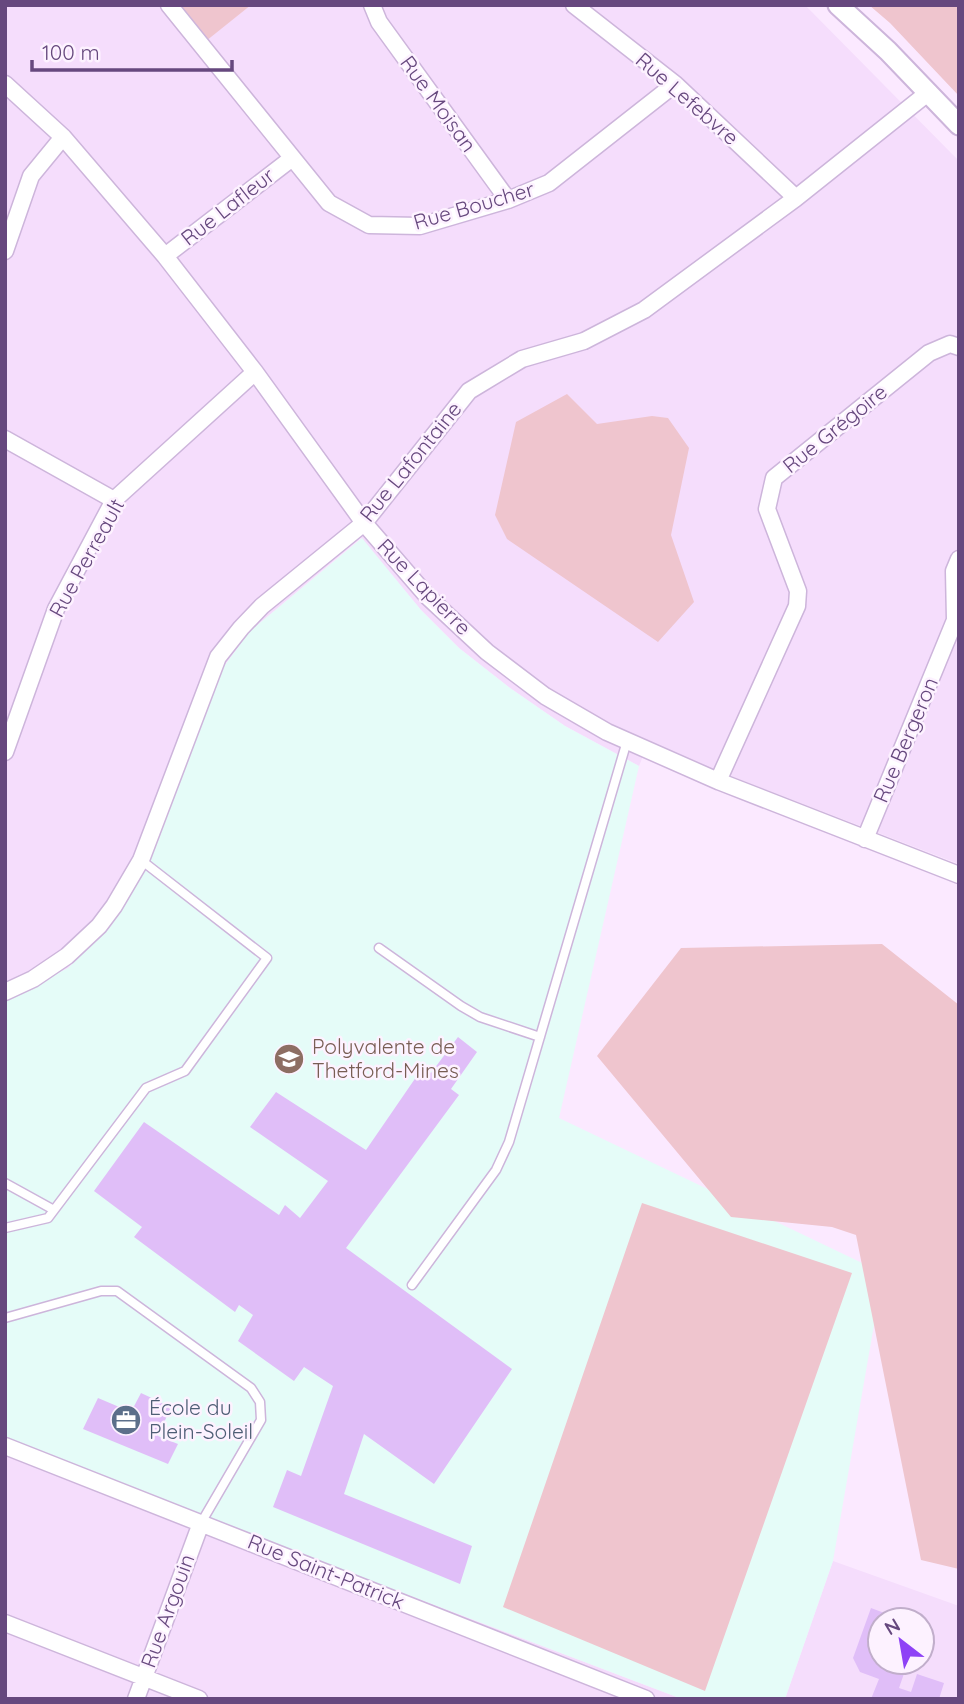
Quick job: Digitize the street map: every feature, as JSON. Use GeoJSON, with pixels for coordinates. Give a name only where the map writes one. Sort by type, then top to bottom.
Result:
{"type":"FeatureCollection","features":[{"type":"Feature","properties":{"kind":"street","name":"Rue Boucher"},"geometry":{"type":"LineString","coordinates":[[169,5],[330,203],[369,225],[420,226],[508,200],[549,183],[675,84]]}},
{"type":"Feature","properties":{"kind":"street","name":"Rue Moisan"},"geometry":{"type":"LineString","coordinates":[[372,5],[379,22],[508,200]]}},
{"type":"Feature","properties":{"kind":"street","name":"Rue Lefebvre"},"geometry":{"type":"LineString","coordinates":[[574,5],[675,84],[796,198]]}},
{"type":"Feature","properties":{"kind":"street"},"geometry":{"type":"LineString","coordinates":[[838,5],[929,92],[959,125]]}},
{"type":"Feature","properties":{"kind":"street","name":"Rue Lapierre"},"geometry":{"type":"LineString","coordinates":[[5,84],[64,137],[165,256],[255,372],[363,523],[428,597],[487,652],[545,696],[607,732],[718,781],[959,875]]}},
{"type":"Feature","properties":{"kind":"street","name":"Rue Lafontaine"},"geometry":{"type":"LineString","coordinates":[[5,992],[33,979],[67,956],[99,926],[114,906],[141,860],[218,657],[262,606],[363,523],[469,391],[522,359],[584,341],[644,310],[796,198],[929,92]]}},
{"type":"Feature","properties":{"kind":"street"},"geometry":{"type":"LineString","coordinates":[[5,251],[31,176],[64,137]]}},
{"type":"Feature","properties":{"kind":"street","name":"Rue Lafleur"},"geometry":{"type":"LineString","coordinates":[[165,256],[292,159]]}},
{"type":"Feature","properties":{"kind":"street","name":"Rue Grégoire"},"geometry":{"type":"LineString","coordinates":[[718,781],[797,606],[799,591],[767,509],[774,478],[929,353],[950,344],[959,347]]}},
{"type":"Feature","properties":{"kind":"street","name":"Rue Perreault"},"geometry":{"type":"LineString","coordinates":[[5,752],[55,609],[114,500],[255,372]]}},
{"type":"Feature","properties":{"kind":"street"},"geometry":{"type":"LineString","coordinates":[[5,439],[114,500]]}},
{"type":"Feature","properties":{"kind":"street","name":"Rue Bergeron"},"geometry":{"type":"LineString","coordinates":[[864,839],[955,620],[954,571],[959,559]]}},
{"type":"Feature","properties":{"kind":"street","name":"Rue Saint-Patrick"},"geometry":{"type":"LineString","coordinates":[[5,1446],[646,1699]]}},
{"type":"Feature","properties":{"kind":"street","name":"Rue Argouin"},"geometry":{"type":"LineString","coordinates":[[136,1699],[201,1523]]}},
{"type":"Feature","properties":{"kind":"street"},"geometry":{"type":"LineString","coordinates":[[5,1623],[199,1699]]}},
{"type":"Feature","properties":{"kind":"lane"},"geometry":{"type":"LineString","coordinates":[[412,1285],[496,1170],[509,1143],[627,741]]}},
{"type":"Feature","properties":{"kind":"lane"},"geometry":{"type":"LineString","coordinates":[[5,1228],[48,1218],[146,1088],[185,1071],[267,958],[141,860]]}},
{"type":"Feature","properties":{"kind":"lane"},"geometry":{"type":"LineString","coordinates":[[379,948],[480,1017],[540,1037]]}},
{"type":"Feature","properties":{"kind":"lane"},"geometry":{"type":"LineString","coordinates":[[5,1183],[54,1210]]}},
{"type":"Feature","properties":{"kind":"lane"},"geometry":{"type":"LineString","coordinates":[[5,1318],[101,1291],[117,1291],[251,1388],[260,1402],[261,1420],[201,1523]]}},
{"type":"Feature","properties":{"kind":"shaded area"},"geometry":{"type":"Polygon","coordinates":[[[5,5],[169,5],[201,44],[251,5],[805,5],[959,161],[959,864],[648,744],[639,766],[565,726],[459,648],[421,610],[361,538],[250,631],[222,669],[155,849],[111,926],[68,968],[5,1002],[5,5]]]}},
{"type":"Feature","properties":{"kind":"shaded area"},"geometry":{"type":"Polygon","coordinates":[[[169,5],[251,5],[201,45],[169,5]]]}},
{"type":"Feature","properties":{"kind":"shaded area"},"geometry":{"type":"Polygon","coordinates":[[[869,5],[959,5],[959,96],[890,23],[869,5]]]}},
{"type":"Feature","properties":{"kind":"shaded area"},"geometry":{"type":"Polygon","coordinates":[[[567,394],[597,424],[652,416],[668,418],[689,448],[671,535],[694,602],[658,642],[507,539],[495,515],[516,422],[567,394]]]}},
{"type":"Feature","properties":{"kind":"shaded area","name":"Polyvalente de Thetford-Mines"},"geometry":{"type":"Polygon","coordinates":[[[362,538],[421,610],[459,648],[565,726],[639,766],[559,1118],[883,1273],[833,1561],[785,1699],[682,1699],[5,1442],[5,999],[68,968],[111,926],[155,849],[222,669],[250,631],[362,538]]]}},
{"type":"Feature","properties":{"kind":"shaded area"},"geometry":{"type":"Polygon","coordinates":[[[882,944],[959,1005],[959,1569],[921,1560],[856,1235],[832,1227],[731,1217],[597,1056],[681,948],[882,944]]]}},
{"type":"Feature","properties":{"kind":"shaded area"},"geometry":{"type":"Polygon","coordinates":[[[642,1203],[852,1273],[705,1691],[503,1607],[642,1203]]]}},
{"type":"Feature","properties":{"kind":"shaded area"},"geometry":{"type":"Polygon","coordinates":[[[5,1442],[682,1699],[5,1699],[5,1442]]]}},
{"type":"Feature","properties":{"kind":"shaded area"},"geometry":{"type":"Polygon","coordinates":[[[833,1561],[959,1606],[959,1699],[785,1699],[833,1561]]]}},
{"type":"Feature","properties":{"kind":"building","name":"Polyvalente de Thetford-Mines"},"geometry":{"type":"Polygon","coordinates":[[[458,1037],[477,1052],[451,1089],[459,1095],[346,1248],[512,1369],[434,1484],[364,1434],[344,1494],[472,1546],[460,1584],[273,1507],[287,1470],[301,1476],[333,1386],[304,1367],[294,1381],[238,1341],[253,1315],[239,1305],[235,1312],[134,1237],[142,1227],[94,1191],[144,1122],[279,1215],[285,1205],[300,1218],[328,1181],[250,1127],[276,1092],[366,1150],[423,1067],[431,1073],[458,1037]]]}},
{"type":"Feature","properties":{"kind":"building","name":"École du Plein-Soleil"},"geometry":{"type":"Polygon","coordinates":[[[141,1393],[171,1407],[158,1436],[178,1444],[168,1464],[83,1429],[98,1398],[131,1412],[141,1393]]]}},
{"type":"Feature","properties":{"kind":"building"},"geometry":{"type":"Polygon","coordinates":[[[866,1622],[866,1674],[860,1672],[853,1658],[866,1622]]]}},
{"type":"Feature","properties":{"kind":"building"},"geometry":{"type":"Polygon","coordinates":[[[871,1676],[903,1676],[899,1688],[911,1692],[916,1676],[944,1683],[939,1699],[871,1699],[879,1679],[871,1676]]]}},
{"type":"Feature","properties":{"kind":"place","name":"Polyvalente de Thetford-Mines"},"geometry":{"type":"Point","coordinates":[289,1059]}},
{"type":"Feature","properties":{"kind":"place","name":"École du Plein-Soleil"},"geometry":{"type":"Point","coordinates":[126,1420]}}]}
